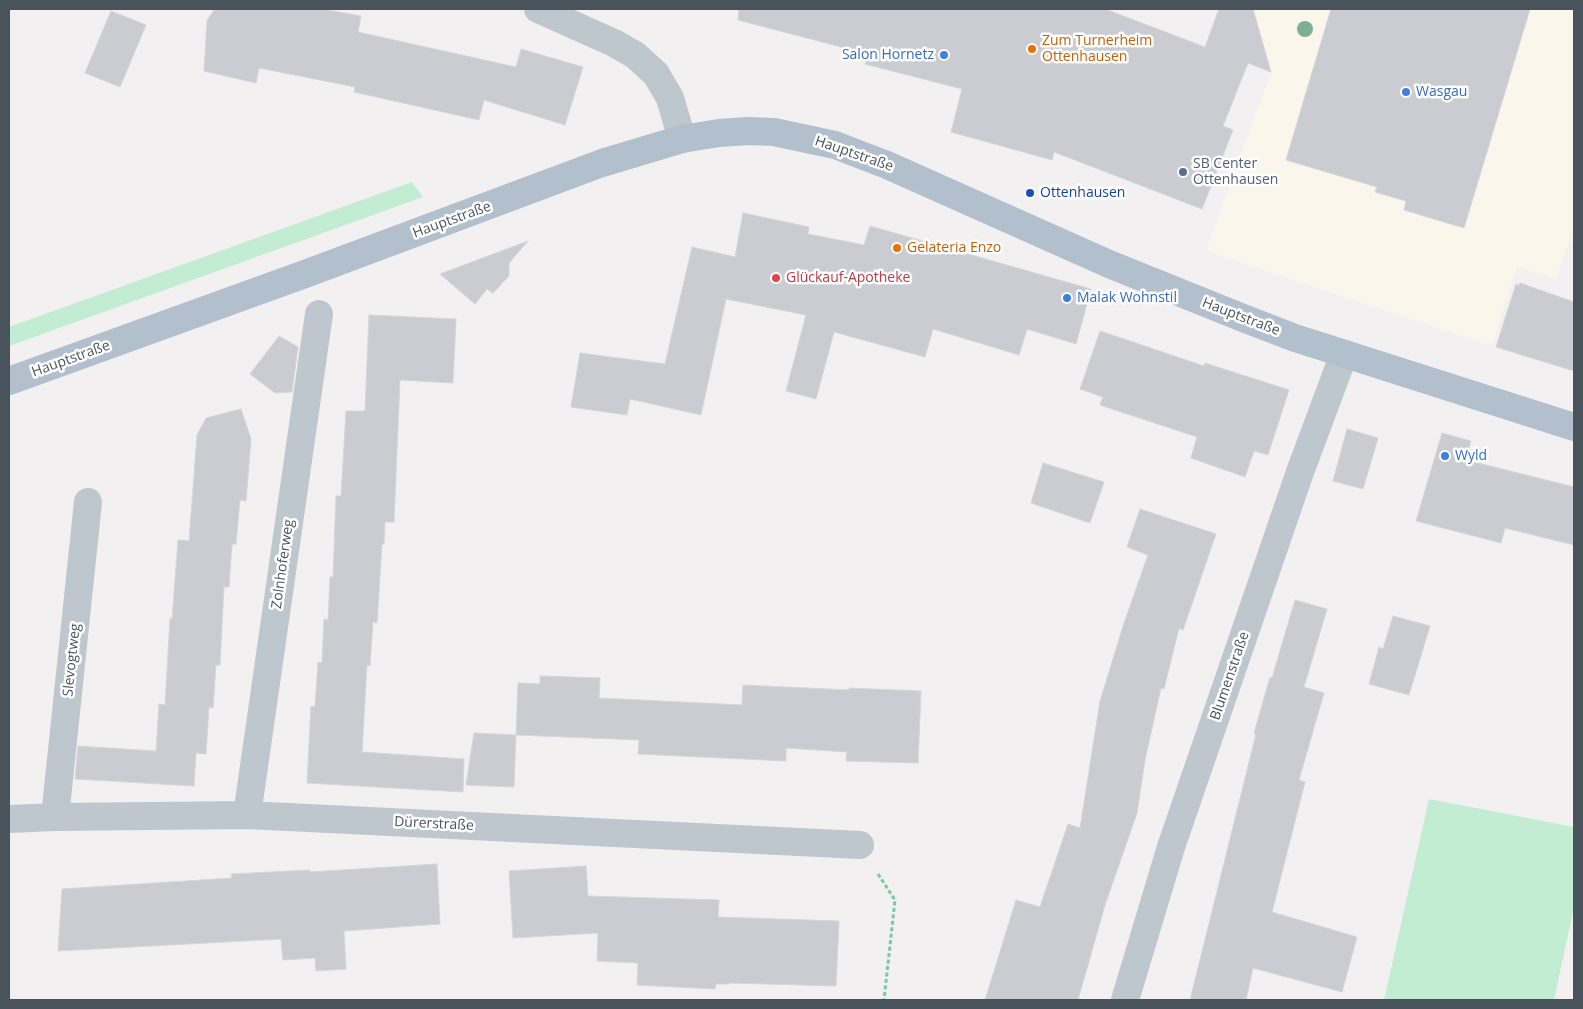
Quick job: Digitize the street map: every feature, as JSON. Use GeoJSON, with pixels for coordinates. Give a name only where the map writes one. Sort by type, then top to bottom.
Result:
{"type":"FeatureCollection","features":[{"type":"Feature","properties":{"kind":"main road","name":"Hauptstraße"},"geometry":{"type":"LineString","coordinates":[[9,381],[295,278],[602,163],[682,139],[719,133],[748,131],[774,132],[836,145],[898,170],[1109,264],[1243,318],[1344,354],[1574,427]]}},
{"type":"Feature","properties":{"kind":"street"},"geometry":{"type":"LineString","coordinates":[[538,9],[614,42],[635,55],[656,74],[670,98],[682,139]]}},
{"type":"Feature","properties":{"kind":"street","name":"Zolnhoferweg"},"geometry":{"type":"LineString","coordinates":[[247,815],[319,314]]}},
{"type":"Feature","properties":{"kind":"street","name":"Blumenstraße"},"geometry":{"type":"LineString","coordinates":[[1125,1000],[1171,847],[1300,472],[1344,354]]}},
{"type":"Feature","properties":{"kind":"street","name":"Slevogtweg"},"geometry":{"type":"LineString","coordinates":[[55,817],[88,502]]}},
{"type":"Feature","properties":{"kind":"street","name":"Dürerstraße"},"geometry":{"type":"LineString","coordinates":[[9,819],[247,815],[860,845]]}},
{"type":"Feature","properties":{"kind":"path"},"geometry":{"type":"LineString","coordinates":[[884,1000],[895,900]]}},
{"type":"Feature","properties":{"kind":"shaded area"},"geometry":{"type":"Polygon","coordinates":[[[1253,9],[1574,9],[1574,228],[1556,279],[1517,267],[1492,346],[1206,251],[1271,72],[1253,9]]]}},
{"type":"Feature","properties":{"kind":"green space"},"geometry":{"type":"Polygon","coordinates":[[[412,182],[423,197],[9,346],[9,327],[412,182]]]}},
{"type":"Feature","properties":{"kind":"green space"},"geometry":{"type":"Polygon","coordinates":[[[1429,799],[1574,827],[1574,907],[1554,1000],[1384,1000],[1429,799]]]}},
{"type":"Feature","properties":{"kind":"building"},"geometry":{"type":"Polygon","coordinates":[[[215,9],[322,9],[361,16],[358,32],[516,67],[521,49],[583,67],[565,125],[484,100],[479,120],[354,92],[355,87],[259,68],[256,83],[204,71],[207,20],[215,9]]]}},
{"type":"Feature","properties":{"kind":"building"},"geometry":{"type":"Polygon","coordinates":[[[739,9],[1105,9],[1205,47],[1219,9],[1253,9],[1271,72],[1248,63],[1223,126],[1233,130],[1202,209],[1054,152],[1052,160],[951,132],[962,89],[865,64],[868,54],[738,20],[739,9]]]}},
{"type":"Feature","properties":{"kind":"building","name":"Wasgau"},"geometry":{"type":"Polygon","coordinates":[[[1331,9],[1530,9],[1464,228],[1404,210],[1406,201],[1375,192],[1377,187],[1286,160],[1331,9]]]}},
{"type":"Feature","properties":{"kind":"building"},"geometry":{"type":"Polygon","coordinates":[[[111,11],[146,25],[120,87],[85,73],[111,11]]]}},
{"type":"Feature","properties":{"kind":"building"},"geometry":{"type":"Polygon","coordinates":[[[743,213],[809,227],[808,234],[864,245],[870,226],[1091,289],[1076,344],[1027,329],[1019,355],[933,329],[925,357],[834,332],[816,399],[786,391],[806,315],[726,299],[701,415],[630,399],[627,415],[571,407],[580,353],[665,364],[692,247],[735,257],[743,213]]]}},
{"type":"Feature","properties":{"kind":"building"},"geometry":{"type":"Polygon","coordinates":[[[528,241],[509,263],[509,276],[493,293],[487,289],[475,304],[440,274],[528,241]]]}},
{"type":"Feature","properties":{"kind":"building"},"geometry":{"type":"Polygon","coordinates":[[[1520,283],[1574,302],[1574,371],[1496,347],[1516,284],[1519,286],[1520,283]]]}},
{"type":"Feature","properties":{"kind":"building"},"geometry":{"type":"Polygon","coordinates":[[[369,315],[456,319],[453,383],[400,380],[394,522],[385,522],[377,623],[373,622],[370,666],[367,665],[362,752],[464,759],[463,792],[307,783],[311,706],[315,707],[318,662],[322,663],[324,619],[328,620],[330,577],[333,577],[336,496],[341,496],[346,411],[365,411],[369,315]]]}},
{"type":"Feature","properties":{"kind":"building"},"geometry":{"type":"Polygon","coordinates":[[[1100,331],[1204,366],[1205,363],[1289,390],[1268,455],[1254,451],[1245,477],[1191,458],[1197,437],[1100,405],[1103,397],[1080,389],[1100,331]]]}},
{"type":"Feature","properties":{"kind":"building"},"geometry":{"type":"Polygon","coordinates":[[[279,336],[298,347],[292,392],[275,393],[250,374],[279,336]]]}},
{"type":"Feature","properties":{"kind":"building"},"geometry":{"type":"Polygon","coordinates":[[[241,409],[251,439],[246,501],[240,500],[236,544],[232,544],[229,587],[224,587],[220,665],[216,665],[213,708],[209,707],[206,754],[196,753],[194,786],[75,779],[78,746],[156,751],[159,704],[165,705],[170,618],[172,619],[178,540],[189,541],[197,435],[206,418],[241,409]]]}},
{"type":"Feature","properties":{"kind":"building"},"geometry":{"type":"Polygon","coordinates":[[[1347,429],[1378,438],[1363,489],[1333,481],[1347,429]]]}},
{"type":"Feature","properties":{"kind":"building"},"geometry":{"type":"Polygon","coordinates":[[[1442,433],[1471,441],[1466,460],[1574,487],[1574,545],[1505,528],[1501,543],[1416,521],[1442,433]]]}},
{"type":"Feature","properties":{"kind":"building"},"geometry":{"type":"Polygon","coordinates":[[[1043,463],[1104,482],[1090,523],[1031,503],[1043,463]]]}},
{"type":"Feature","properties":{"kind":"building"},"geometry":{"type":"Polygon","coordinates":[[[1140,509],[1216,534],[1183,630],[1179,628],[1164,689],[1161,688],[1145,760],[1137,813],[1105,905],[1078,1000],[985,1000],[1016,900],[1040,907],[1068,824],[1080,828],[1100,701],[1124,623],[1148,555],[1127,547],[1140,509]]]}},
{"type":"Feature","properties":{"kind":"building"},"geometry":{"type":"Polygon","coordinates":[[[1295,600],[1327,609],[1304,687],[1324,693],[1299,780],[1305,782],[1272,912],[1357,937],[1342,992],[1253,968],[1246,1000],[1190,1000],[1256,734],[1254,733],[1295,600]]]}},
{"type":"Feature","properties":{"kind":"building"},"geometry":{"type":"Polygon","coordinates":[[[1393,616],[1430,626],[1409,695],[1369,684],[1379,647],[1383,649],[1393,616]]]}},
{"type":"Feature","properties":{"kind":"building"},"geometry":{"type":"Polygon","coordinates":[[[540,676],[600,678],[599,698],[742,705],[743,685],[921,691],[918,763],[846,761],[847,752],[786,748],[786,761],[638,754],[639,740],[516,735],[518,683],[540,684],[540,676]]]}},
{"type":"Feature","properties":{"kind":"building"},"geometry":{"type":"Polygon","coordinates":[[[474,733],[516,735],[514,787],[466,785],[474,733]]]}},
{"type":"Feature","properties":{"kind":"building"},"geometry":{"type":"Polygon","coordinates":[[[437,864],[440,924],[344,931],[346,969],[316,971],[315,958],[283,960],[281,939],[58,951],[62,889],[232,878],[231,874],[310,870],[310,872],[437,864]]]}},
{"type":"Feature","properties":{"kind":"building"},"geometry":{"type":"Polygon","coordinates":[[[586,866],[588,896],[719,900],[718,917],[839,921],[836,986],[730,983],[716,984],[715,989],[637,985],[638,963],[597,961],[598,933],[513,938],[509,871],[586,866]]]}},
{"type":"Feature","properties":{"kind":"place","name":"Zum Turnerheim Ottenhausen"},"geometry":{"type":"Point","coordinates":[1032,49]}},
{"type":"Feature","properties":{"kind":"place","name":"Salon Hornetz"},"geometry":{"type":"Point","coordinates":[944,55]}},
{"type":"Feature","properties":{"kind":"place","name":"Wasgau"},"geometry":{"type":"Point","coordinates":[1406,92]}},
{"type":"Feature","properties":{"kind":"place","name":"SB Center Ottenhausen"},"geometry":{"type":"Point","coordinates":[1183,172]}},
{"type":"Feature","properties":{"kind":"place","name":"Ottenhausen"},"geometry":{"type":"Point","coordinates":[1030,193]}},
{"type":"Feature","properties":{"kind":"place","name":"Gelateria Enzo"},"geometry":{"type":"Point","coordinates":[897,248]}},
{"type":"Feature","properties":{"kind":"place","name":"Glückauf-Apotheke"},"geometry":{"type":"Point","coordinates":[776,278]}},
{"type":"Feature","properties":{"kind":"place","name":"Malak Wohnstil"},"geometry":{"type":"Point","coordinates":[1067,298]}},
{"type":"Feature","properties":{"kind":"place","name":"Wyld"},"geometry":{"type":"Point","coordinates":[1445,456]}}]}
